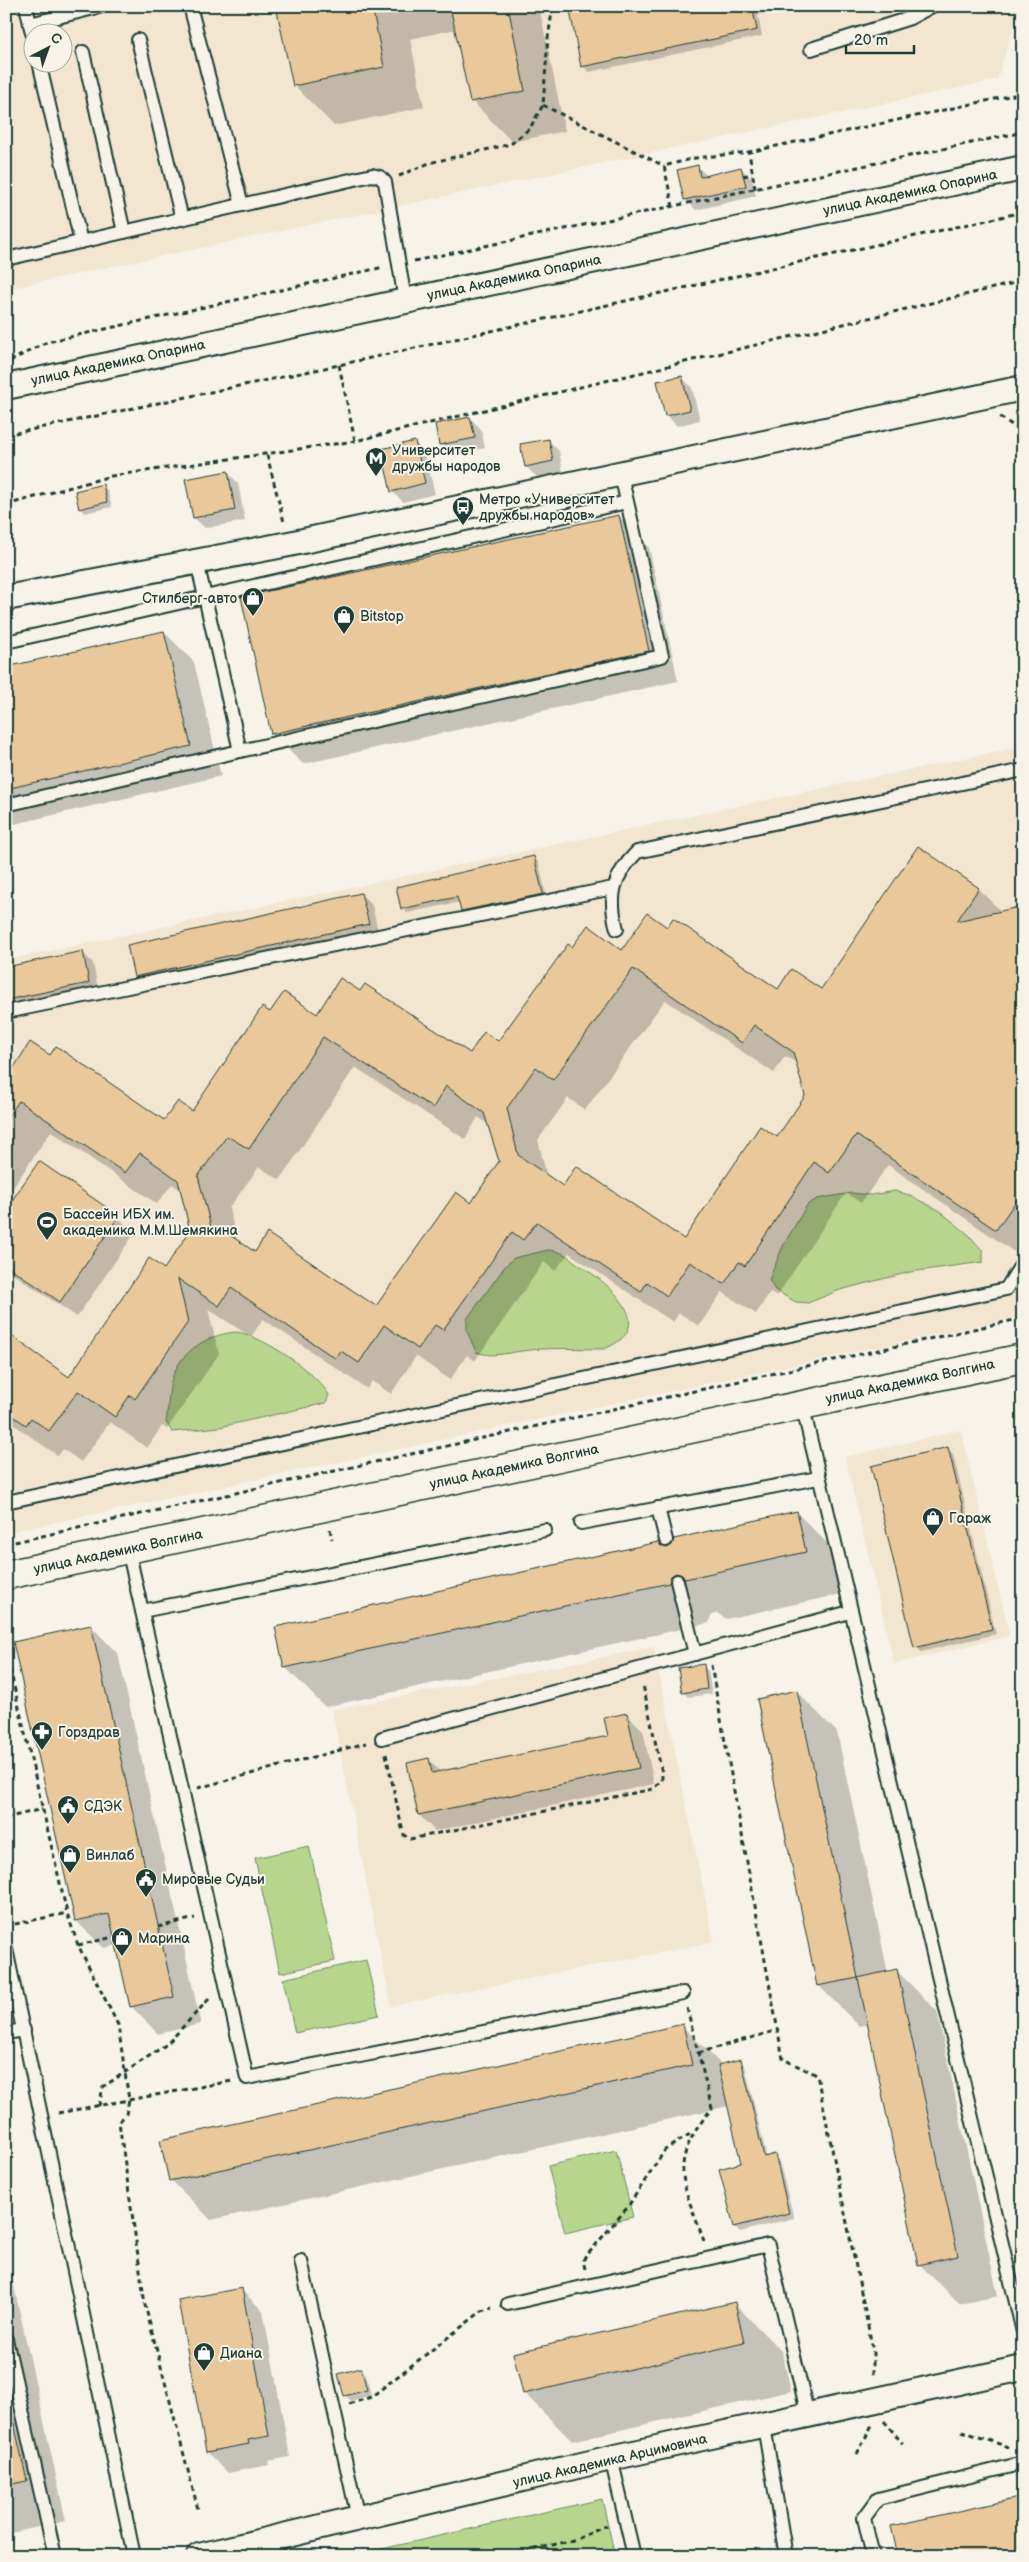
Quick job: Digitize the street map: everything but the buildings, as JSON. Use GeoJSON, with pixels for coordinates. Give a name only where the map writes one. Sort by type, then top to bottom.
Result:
{"type":"FeatureCollection","features":[{"type":"Feature","properties":{"kind":"street","name":"улица Академика Опарина"},"geometry":{"type":"LineString","coordinates":[[6,387],[1023,168]]}},
{"type":"Feature","properties":{"kind":"street"},"geometry":{"type":"LineString","coordinates":[[6,598],[289,544],[1023,388]]}},
{"type":"Feature","properties":{"kind":"street","name":"улица Академика Волгина"},"geometry":{"type":"LineString","coordinates":[[6,1575],[1023,1358]]}},
{"type":"Feature","properties":{"kind":"street","name":"улица Академика Арцимовича"},"geometry":{"type":"LineString","coordinates":[[199,2556],[611,2458],[1023,2368]]}},
{"type":"Feature","properties":{"kind":"lane"},"geometry":{"type":"LineString","coordinates":[[26,6],[30,22]]}},
{"type":"Feature","properties":{"kind":"lane"},"geometry":{"type":"LineString","coordinates":[[50,22],[102,6]]}},
{"type":"Feature","properties":{"kind":"lane"},"geometry":{"type":"LineString","coordinates":[[190,6],[242,205]]}},
{"type":"Feature","properties":{"kind":"lane"},"geometry":{"type":"LineString","coordinates":[[811,49],[910,18],[932,6]]}},
{"type":"Feature","properties":{"kind":"lane"},"geometry":{"type":"LineString","coordinates":[[138,40],[182,219]]}},
{"type":"Feature","properties":{"kind":"lane"},"geometry":{"type":"LineString","coordinates":[[83,52],[124,232]]}},
{"type":"Feature","properties":{"kind":"lane"},"geometry":{"type":"LineString","coordinates":[[42,72],[81,242]]}},
{"type":"Feature","properties":{"kind":"lane"},"geometry":{"type":"LineString","coordinates":[[6,259],[372,175],[380,176],[385,182],[405,300]]}},
{"type":"Feature","properties":{"kind":"lane"},"geometry":{"type":"LineString","coordinates":[[6,804],[662,656],[620,474]]}},
{"type":"Feature","properties":{"kind":"lane"},"geometry":{"type":"LineString","coordinates":[[6,642],[627,502]]}},
{"type":"Feature","properties":{"kind":"lane"},"geometry":{"type":"LineString","coordinates":[[196,562],[240,751]]}},
{"type":"Feature","properties":{"kind":"lane"},"geometry":{"type":"LineString","coordinates":[[617,929],[612,911],[614,888],[623,866],[637,852],[1023,770]]}},
{"type":"Feature","properties":{"kind":"lane"},"geometry":{"type":"LineString","coordinates":[[6,1012],[614,888]]}},
{"type":"Feature","properties":{"kind":"lane"},"geometry":{"type":"LineString","coordinates":[[6,1502],[1006,1289],[1023,1262]]}},
{"type":"Feature","properties":{"kind":"lane"},"geometry":{"type":"LineString","coordinates":[[802,1404],[818,1478],[1023,2332]]}},
{"type":"Feature","properties":{"kind":"lane"},"geometry":{"type":"LineString","coordinates":[[581,1523],[818,1478]]}},
{"type":"Feature","properties":{"kind":"lane"},"geometry":{"type":"LineString","coordinates":[[658,1508],[666,1540]]}},
{"type":"Feature","properties":{"kind":"lane"},"geometry":{"type":"LineString","coordinates":[[142,1611],[545,1530]]}},
{"type":"Feature","properties":{"kind":"lane"},"geometry":{"type":"LineString","coordinates":[[128,1549],[247,2078],[683,1993]]}},
{"type":"Feature","properties":{"kind":"lane"},"geometry":{"type":"LineString","coordinates":[[677,1581],[695,1654]]}},
{"type":"Feature","properties":{"kind":"lane"},"geometry":{"type":"LineString","coordinates":[[382,1738],[850,1612]]}},
{"type":"Feature","properties":{"kind":"lane"},"geometry":{"type":"LineString","coordinates":[[6,1950],[134,2556]]}},
{"type":"Feature","properties":{"kind":"lane"},"geometry":{"type":"LineString","coordinates":[[6,2033],[24,2030]]}},
{"type":"Feature","properties":{"kind":"lane"},"geometry":{"type":"LineString","coordinates":[[508,2304],[768,2245],[808,2416]]}},
{"type":"Feature","properties":{"kind":"lane"},"geometry":{"type":"LineString","coordinates":[[301,2261],[358,2518]]}},
{"type":"Feature","properties":{"kind":"lane"},"geometry":{"type":"LineString","coordinates":[[6,2339],[55,2556]]}},
{"type":"Feature","properties":{"kind":"lane"},"geometry":{"type":"LineString","coordinates":[[764,2426],[786,2556]]}},
{"type":"Feature","properties":{"kind":"lane"},"geometry":{"type":"LineString","coordinates":[[611,2458],[634,2556]]}},
{"type":"Feature","properties":{"kind":"lane"},"geometry":{"type":"LineString","coordinates":[[873,2556],[864,2518],[878,2499],[1023,2463]]}},
{"type":"Feature","properties":{"kind":"path"},"geometry":{"type":"LineString","coordinates":[[385,182],[429,163],[511,144],[530,128],[543,105],[548,38],[553,6]]}},
{"type":"Feature","properties":{"kind":"path"},"geometry":{"type":"LineString","coordinates":[[543,105],[664,166],[695,158],[749,152],[1023,93]]}},
{"type":"Feature","properties":{"kind":"path"},"geometry":{"type":"LineString","coordinates":[[6,362],[47,342],[399,264],[1023,132]]}},
{"type":"Feature","properties":{"kind":"path"},"geometry":{"type":"LineString","coordinates":[[749,152],[755,189]]}},
{"type":"Feature","properties":{"kind":"path"},"geometry":{"type":"LineString","coordinates":[[664,166],[673,207]]}},
{"type":"Feature","properties":{"kind":"path"},"geometry":{"type":"LineString","coordinates":[[743,176],[752,174]]}},
{"type":"Feature","properties":{"kind":"path"},"geometry":{"type":"LineString","coordinates":[[6,434],[339,365],[1023,212]]}},
{"type":"Feature","properties":{"kind":"path"},"geometry":{"type":"LineString","coordinates":[[6,505],[112,476],[355,442],[1023,281]]}},
{"type":"Feature","properties":{"kind":"path"},"geometry":{"type":"LineString","coordinates":[[339,365],[355,442]]}},
{"type":"Feature","properties":{"kind":"path"},"geometry":{"type":"LineString","coordinates":[[999,417],[1023,432]]}},
{"type":"Feature","properties":{"kind":"path"},"geometry":{"type":"LineString","coordinates":[[267,455],[289,544]]}},
{"type":"Feature","properties":{"kind":"path"},"geometry":{"type":"LineString","coordinates":[[6,1544],[1023,1318]]}},
{"type":"Feature","properties":{"kind":"path"},"geometry":{"type":"LineString","coordinates":[[708,1650],[783,2059],[817,2075],[873,2352],[873,2386]]}},
{"type":"Feature","properties":{"kind":"path"},"geometry":{"type":"LineString","coordinates":[[6,1652],[67,1913],[78,1945],[118,2025],[129,2100],[126,2114],[119,2122],[145,2304],[198,2509]]}},
{"type":"Feature","properties":{"kind":"path"},"geometry":{"type":"LineString","coordinates":[[183,1792],[382,1738],[402,1828],[404,1835],[410,1839],[652,1789],[662,1780],[662,1773],[640,1668]]}},
{"type":"Feature","properties":{"kind":"path"},"geometry":{"type":"LineString","coordinates":[[6,1818],[42,1809]]}},
{"type":"Feature","properties":{"kind":"path"},"geometry":{"type":"LineString","coordinates":[[6,1926],[67,1913]]}},
{"type":"Feature","properties":{"kind":"path"},"geometry":{"type":"LineString","coordinates":[[158,1927],[210,1915]]}},
{"type":"Feature","properties":{"kind":"path"},"geometry":{"type":"LineString","coordinates":[[78,1945],[114,1937]]}},
{"type":"Feature","properties":{"kind":"path"},"geometry":{"type":"LineString","coordinates":[[99,2106],[103,2087],[168,2044],[225,1982]]}},
{"type":"Feature","properties":{"kind":"path"},"geometry":{"type":"LineString","coordinates":[[683,1993],[712,2108],[693,2132],[682,2158],[684,2186],[710,2258]]}},
{"type":"Feature","properties":{"kind":"path"},"geometry":{"type":"LineString","coordinates":[[698,2053],[778,2030]]}},
{"type":"Feature","properties":{"kind":"path"},"geometry":{"type":"LineString","coordinates":[[42,2116],[247,2078]]}},
{"type":"Feature","properties":{"kind":"path"},"geometry":{"type":"LineString","coordinates":[[583,2260],[627,2208],[665,2150],[693,2132]]}},
{"type":"Feature","properties":{"kind":"path"},"geometry":{"type":"LineString","coordinates":[[334,2409],[371,2397],[482,2311],[508,2304]]}},
{"type":"Feature","properties":{"kind":"path"},"geometry":{"type":"LineString","coordinates":[[891,2430],[903,2444]]}},
{"type":"Feature","properties":{"kind":"path"},"geometry":{"type":"LineString","coordinates":[[962,2431],[1014,2449]]}},
{"type":"Feature","properties":{"kind":"path"},"geometry":{"type":"LineString","coordinates":[[857,2454],[864,2436]]}},
{"type":"Feature","properties":{"kind":"path"},"geometry":{"type":"LineString","coordinates":[[508,2556],[577,2539],[625,2517]]}},
{"type":"Feature","properties":{"kind":"shaded area"},"geometry":{"type":"Polygon","coordinates":[[[6,6],[1020,6],[997,80],[6,289],[6,6]]]}},
{"type":"Feature","properties":{"kind":"shaded area"},"geometry":{"type":"Polygon","coordinates":[[[1023,746],[1023,1316],[6,1533],[6,960],[1023,746]]]}},
{"type":"Feature","properties":{"kind":"shaded area"},"geometry":{"type":"Polygon","coordinates":[[[961,1430],[1010,1636],[894,1664],[845,1457],[961,1430]]]}},
{"type":"Feature","properties":{"kind":"shaded area"},"geometry":{"type":"Polygon","coordinates":[[[654,1647],[714,1942],[391,2006],[332,1710],[654,1647]]]}},
{"type":"Feature","properties":{"kind":"green space"},"geometry":{"type":"Polygon","coordinates":[[[895,1191],[906,1194],[937,1209],[968,1234],[983,1251],[983,1262],[910,1272],[840,1290],[808,1303],[796,1302],[775,1290],[769,1280],[783,1246],[807,1205],[817,1199],[851,1193],[871,1195],[895,1191]]]}},
{"type":"Feature","properties":{"kind":"green space"},"geometry":{"type":"Polygon","coordinates":[[[548,1250],[566,1255],[616,1294],[629,1317],[628,1329],[621,1340],[604,1349],[542,1349],[494,1355],[476,1352],[467,1331],[467,1319],[506,1265],[514,1258],[548,1250]]]}},
{"type":"Feature","properties":{"kind":"green space"},"geometry":{"type":"Polygon","coordinates":[[[237,1332],[261,1340],[301,1366],[323,1386],[329,1395],[326,1403],[220,1427],[172,1432],[166,1422],[170,1387],[178,1365],[185,1356],[203,1342],[214,1337],[237,1332]]]}},
{"type":"Feature","properties":{"kind":"green space"},"geometry":{"type":"Polygon","coordinates":[[[309,1846],[335,1961],[280,1973],[255,1858],[309,1846]]]}},
{"type":"Feature","properties":{"kind":"green space"},"geometry":{"type":"Polygon","coordinates":[[[366,1960],[379,2015],[295,2033],[283,1979],[366,1960]]]}},
{"type":"Feature","properties":{"kind":"green space"},"geometry":{"type":"Polygon","coordinates":[[[616,2150],[633,2217],[565,2233],[548,2166],[616,2150]]]}},
{"type":"Feature","properties":{"kind":"green space"},"geometry":{"type":"Polygon","coordinates":[[[602,2499],[615,2556],[351,2556],[602,2499]]]}},
{"type":"Feature","properties":{"kind":"place","name":"Университет дружбы народов"},"geometry":{"type":"Point","coordinates":[376,477]}},
{"type":"Feature","properties":{"kind":"place","name":"Метро «Университет дружбы народов»"},"geometry":{"type":"Point","coordinates":[463,526]}},
{"type":"Feature","properties":{"kind":"place","name":"Стилберг-авто"},"geometry":{"type":"Point","coordinates":[253,617]}},
{"type":"Feature","properties":{"kind":"place","name":"Bitstop"},"geometry":{"type":"Point","coordinates":[344,635]}},
{"type":"Feature","properties":{"kind":"place","name":"Бассейн ИБХ им. академика М.М.Шемякина"},"geometry":{"type":"Point","coordinates":[47,1241]}},
{"type":"Feature","properties":{"kind":"place","name":"Гараж"},"geometry":{"type":"Point","coordinates":[933,1537]}},
{"type":"Feature","properties":{"kind":"place","name":"Горздрав"},"geometry":{"type":"Point","coordinates":[42,1751]}},
{"type":"Feature","properties":{"kind":"place","name":"СДЭК"},"geometry":{"type":"Point","coordinates":[68,1825]}},
{"type":"Feature","properties":{"kind":"place","name":"Винлаб"},"geometry":{"type":"Point","coordinates":[70,1874]}},
{"type":"Feature","properties":{"kind":"place","name":"Мировые Судьи"},"geometry":{"type":"Point","coordinates":[146,1898]}},
{"type":"Feature","properties":{"kind":"place","name":"Марина"},"geometry":{"type":"Point","coordinates":[122,1957]}},
{"type":"Feature","properties":{"kind":"place","name":"Диана"},"geometry":{"type":"Point","coordinates":[204,2372]}}]}
